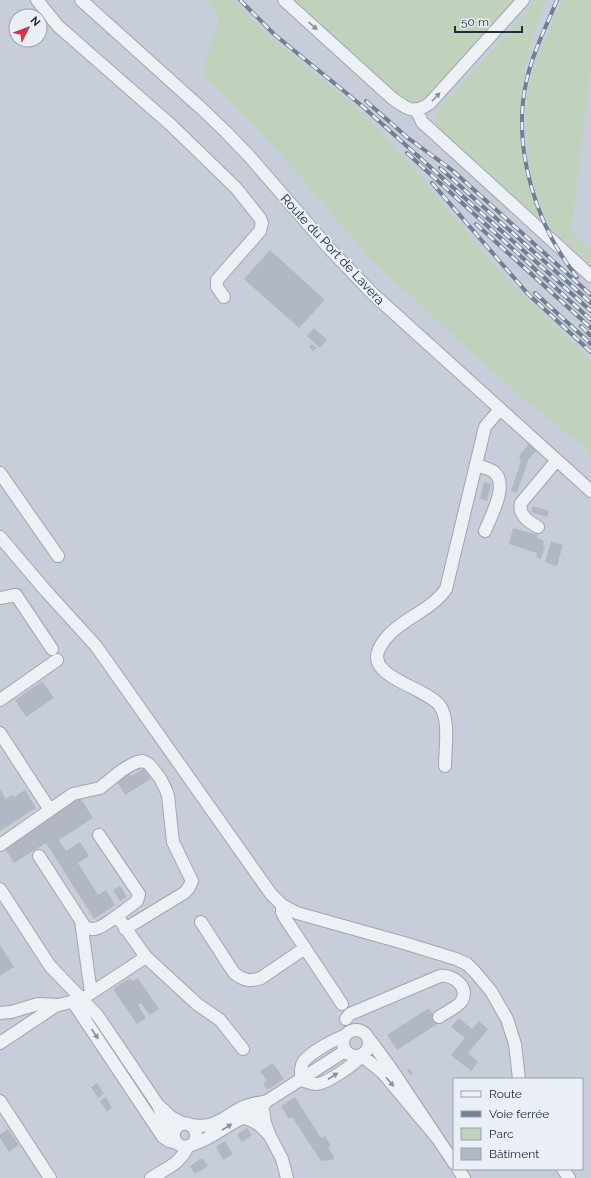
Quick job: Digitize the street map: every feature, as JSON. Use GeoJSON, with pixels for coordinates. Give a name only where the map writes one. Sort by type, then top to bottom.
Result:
{"type":"FeatureCollection","features":[{"type":"Feature","properties":{"kind":"street"},"geometry":{"type":"LineString","coordinates":[[37,0],[58,26],[171,125],[231,183],[260,218],[262,223],[260,230],[217,280],[217,287],[224,296]]}},
{"type":"Feature","properties":{"kind":"street","name":"Route du Port de Lavera"},"geometry":{"type":"LineString","coordinates":[[81,0],[202,109],[249,156],[327,246],[373,294],[591,491]]}},
{"type":"Feature","properties":{"kind":"street"},"geometry":{"type":"LineString","coordinates":[[284,0],[392,98],[404,107],[412,110],[423,108],[436,97],[523,0]]}},
{"type":"Feature","properties":{"kind":"street"},"geometry":{"type":"LineString","coordinates":[[416,109],[422,122],[591,276]]}},
{"type":"Feature","properties":{"kind":"street"},"geometry":{"type":"LineString","coordinates":[[445,766],[446,726],[441,707],[433,698],[383,671],[377,659],[378,650],[394,630],[434,602],[446,588],[485,427],[488,421],[500,409]]}},
{"type":"Feature","properties":{"kind":"street"},"geometry":{"type":"LineString","coordinates":[[538,527],[525,519],[520,507],[521,503],[557,460]]}},
{"type":"Feature","properties":{"kind":"street"},"geometry":{"type":"LineString","coordinates":[[476,465],[492,471],[500,480],[500,492],[485,531]]}},
{"type":"Feature","properties":{"kind":"street"},"geometry":{"type":"LineString","coordinates":[[0,474],[58,556]]}},
{"type":"Feature","properties":{"kind":"street"},"geometry":{"type":"LineString","coordinates":[[0,537],[96,646],[271,894],[282,905],[297,913],[404,943],[456,959],[466,964],[491,991],[507,1019],[516,1044],[519,1078]]}},
{"type":"Feature","properties":{"kind":"street"},"geometry":{"type":"LineString","coordinates":[[0,598],[16,594],[52,648]]}},
{"type":"Feature","properties":{"kind":"street"},"geometry":{"type":"LineString","coordinates":[[0,700],[57,660]]}},
{"type":"Feature","properties":{"kind":"street"},"geometry":{"type":"LineString","coordinates":[[0,733],[50,810]]}},
{"type":"Feature","properties":{"kind":"street"},"geometry":{"type":"LineString","coordinates":[[0,845],[73,794],[100,788],[121,771],[137,762],[143,761],[148,764],[160,778],[168,796],[173,842],[192,881],[184,894],[125,929]]}},
{"type":"Feature","properties":{"kind":"street"},"geometry":{"type":"LineString","coordinates":[[39,856],[85,927],[93,930],[117,916],[137,901],[139,894],[99,836]]}},
{"type":"Feature","properties":{"kind":"street"},"geometry":{"type":"LineString","coordinates":[[0,889],[50,966],[98,1016],[158,1105],[164,1120],[182,1143]]}},
{"type":"Feature","properties":{"kind":"street"},"geometry":{"type":"LineString","coordinates":[[282,905],[282,912],[285,918],[342,1004],[348,1016],[366,1036],[392,1070],[453,1162]]}},
{"type":"Feature","properties":{"kind":"street"},"geometry":{"type":"LineString","coordinates":[[117,916],[146,957],[197,1004],[220,1020],[242,1049]]}},
{"type":"Feature","properties":{"kind":"street"},"geometry":{"type":"LineString","coordinates":[[80,920],[82,998],[163,1137],[168,1141],[182,1143],[215,1134],[242,1118],[254,1113],[262,1104],[345,1051]]}},
{"type":"Feature","properties":{"kind":"street"},"geometry":{"type":"LineString","coordinates":[[201,922],[234,973],[240,978],[246,980],[261,978],[305,948]]}},
{"type":"Feature","properties":{"kind":"street"},"geometry":{"type":"LineString","coordinates":[[0,1043],[57,1005],[82,998],[146,957]]}},
{"type":"Feature","properties":{"kind":"street"},"geometry":{"type":"LineString","coordinates":[[348,1016],[440,976],[450,976],[459,982],[462,987],[463,997],[459,1004],[439,1016]]}},
{"type":"Feature","properties":{"kind":"street"},"geometry":{"type":"LineString","coordinates":[[0,1013],[11,1012],[38,1004],[57,1005]]}},
{"type":"Feature","properties":{"kind":"street"},"geometry":{"type":"LineString","coordinates":[[348,1016],[347,1034],[343,1043],[345,1051],[351,1056],[362,1056],[382,1072],[438,1139]]}},
{"type":"Feature","properties":{"kind":"street"},"geometry":{"type":"LineString","coordinates":[[355,1030],[366,1036],[369,1048],[354,1063],[325,1082],[316,1084],[301,1080],[301,1072],[305,1061],[333,1041],[355,1030]]}},
{"type":"Feature","properties":{"kind":"street"},"geometry":{"type":"LineString","coordinates":[[0,1101],[50,1178]]}},
{"type":"Feature","properties":{"kind":"street"},"geometry":{"type":"LineString","coordinates":[[151,1178],[177,1163],[185,1154],[182,1143],[175,1129],[181,1124],[199,1127],[212,1125],[245,1106],[262,1104]]}},
{"type":"Feature","properties":{"kind":"street"},"geometry":{"type":"LineString","coordinates":[[262,1104],[270,1136],[282,1159],[287,1178]]}},
{"type":"Feature","properties":{"kind":"street"},"geometry":{"type":"LineString","coordinates":[[158,1105],[171,1117],[194,1128],[197,1134],[196,1138],[182,1143]]}},
{"type":"Feature","properties":{"kind":"street"},"geometry":{"type":"LineString","coordinates":[[242,1118],[247,1118],[256,1122],[270,1136]]}},
{"type":"Feature","properties":{"kind":"shaded area"},"geometry":{"type":"Polygon","coordinates":[[[0,0],[591,0],[591,1178],[0,1178],[0,0]]]}},
{"type":"Feature","properties":{"kind":"green space"},"geometry":{"type":"Polygon","coordinates":[[[208,0],[234,0],[270,38],[354,105],[389,141],[507,280],[591,361],[591,454],[521,397],[373,262],[280,153],[206,77],[203,69],[219,22],[214,9],[208,0]]]}},
{"type":"Feature","properties":{"kind":"green space"},"geometry":{"type":"Polygon","coordinates":[[[292,0],[516,0],[434,92],[422,99],[411,101],[401,99],[292,0]]]}},
{"type":"Feature","properties":{"kind":"green space"},"geometry":{"type":"Polygon","coordinates":[[[534,0],[545,0],[524,73],[519,121],[520,139],[526,173],[543,227],[437,127],[436,120],[439,108],[514,27],[534,0]]]}},
{"type":"Feature","properties":{"kind":"green space"},"geometry":{"type":"Polygon","coordinates":[[[562,0],[591,0],[591,69],[571,231],[591,249],[591,264],[550,228],[537,196],[528,157],[526,117],[530,82],[562,0]]]}},
{"type":"Feature","properties":{"kind":"building"},"geometry":{"type":"Polygon","coordinates":[[[270,250],[325,300],[299,328],[244,279],[270,250]]]}},
{"type":"Feature","properties":{"kind":"building"},"geometry":{"type":"Polygon","coordinates":[[[314,328],[327,340],[320,348],[307,336],[314,328]]]}},
{"type":"Feature","properties":{"kind":"building"},"geometry":{"type":"Polygon","coordinates":[[[312,344],[317,348],[313,351],[309,347],[312,344]]]}},
{"type":"Feature","properties":{"kind":"building"},"geometry":{"type":"Polygon","coordinates":[[[529,444],[537,450],[529,459],[517,492],[511,491],[521,461],[519,459],[521,453],[529,444]]]}},
{"type":"Feature","properties":{"kind":"building"},"geometry":{"type":"Polygon","coordinates":[[[484,482],[491,484],[487,501],[480,499],[484,482]]]}},
{"type":"Feature","properties":{"kind":"building"},"geometry":{"type":"Polygon","coordinates":[[[533,506],[549,511],[547,517],[531,512],[533,506]]]}},
{"type":"Feature","properties":{"kind":"building"},"geometry":{"type":"Polygon","coordinates":[[[513,528],[538,535],[537,538],[544,541],[543,546],[545,547],[541,559],[536,557],[537,553],[509,544],[513,528]]]}},
{"type":"Feature","properties":{"kind":"building"},"geometry":{"type":"Polygon","coordinates":[[[551,541],[563,545],[557,566],[545,562],[551,541]]]}},
{"type":"Feature","properties":{"kind":"building"},"geometry":{"type":"Polygon","coordinates":[[[42,681],[54,698],[26,717],[15,700],[42,681]]]}},
{"type":"Feature","properties":{"kind":"building"},"geometry":{"type":"Polygon","coordinates":[[[144,768],[151,779],[125,795],[116,780],[129,772],[131,776],[144,768]]]}},
{"type":"Feature","properties":{"kind":"building"},"geometry":{"type":"Polygon","coordinates":[[[0,789],[6,799],[12,795],[14,797],[25,790],[36,808],[0,831],[0,789]]]}},
{"type":"Feature","properties":{"kind":"building"},"geometry":{"type":"Polygon","coordinates":[[[80,797],[93,818],[59,840],[66,851],[80,842],[89,856],[78,863],[98,895],[106,890],[115,905],[94,919],[46,843],[14,863],[4,847],[80,797]]]}},
{"type":"Feature","properties":{"kind":"building"},"geometry":{"type":"Polygon","coordinates":[[[120,886],[127,897],[120,901],[113,890],[120,886]]]}},
{"type":"Feature","properties":{"kind":"building"},"geometry":{"type":"Polygon","coordinates":[[[0,945],[14,967],[0,976],[0,945]]]}},
{"type":"Feature","properties":{"kind":"building"},"geometry":{"type":"Polygon","coordinates":[[[130,978],[132,981],[138,978],[159,1009],[150,1015],[141,1003],[138,1005],[146,1018],[137,1024],[113,989],[130,978]]]}},
{"type":"Feature","properties":{"kind":"building"},"geometry":{"type":"Polygon","coordinates":[[[429,1008],[439,1023],[397,1050],[387,1035],[429,1008]]]}},
{"type":"Feature","properties":{"kind":"building"},"geometry":{"type":"Polygon","coordinates":[[[459,1018],[472,1029],[479,1021],[488,1029],[468,1053],[478,1062],[471,1071],[451,1055],[465,1038],[451,1027],[459,1018]]]}},
{"type":"Feature","properties":{"kind":"building"},"geometry":{"type":"Polygon","coordinates":[[[273,1063],[284,1079],[267,1090],[263,1083],[267,1081],[260,1071],[273,1063]]]}},
{"type":"Feature","properties":{"kind":"building"},"geometry":{"type":"Polygon","coordinates":[[[409,1068],[413,1074],[411,1075],[407,1070],[409,1068]]]}},
{"type":"Feature","properties":{"kind":"building"},"geometry":{"type":"Polygon","coordinates":[[[97,1083],[104,1094],[98,1098],[91,1087],[97,1083]]]}},
{"type":"Feature","properties":{"kind":"building"},"geometry":{"type":"Polygon","coordinates":[[[106,1097],[112,1108],[107,1112],[100,1101],[106,1097]]]}},
{"type":"Feature","properties":{"kind":"building"},"geometry":{"type":"Polygon","coordinates":[[[295,1097],[321,1138],[325,1136],[331,1146],[328,1148],[334,1157],[333,1160],[321,1161],[292,1117],[289,1119],[281,1106],[295,1097]]]}},
{"type":"Feature","properties":{"kind":"building"},"geometry":{"type":"Polygon","coordinates":[[[247,1128],[252,1135],[242,1142],[237,1134],[247,1128]]]}},
{"type":"Feature","properties":{"kind":"building"},"geometry":{"type":"Polygon","coordinates":[[[8,1129],[19,1145],[9,1152],[0,1138],[0,1134],[8,1129]]]}},
{"type":"Feature","properties":{"kind":"building"},"geometry":{"type":"Polygon","coordinates":[[[225,1141],[233,1154],[223,1160],[216,1147],[225,1141]]]}},
{"type":"Feature","properties":{"kind":"building"},"geometry":{"type":"Polygon","coordinates":[[[202,1158],[208,1166],[195,1174],[190,1166],[202,1158]]]}},
{"type":"Feature","properties":{"kind":"railway"},"geometry":{"type":"LineString","coordinates":[[240,0],[275,35],[361,105],[591,311]]}},
{"type":"Feature","properties":{"kind":"railway"},"geometry":{"type":"LineString","coordinates":[[557,0],[536,51],[526,83],[522,108],[522,134],[525,160],[539,210],[562,257],[577,277]]}},
{"type":"Feature","properties":{"kind":"railway"},"geometry":{"type":"LineString","coordinates":[[366,101],[408,138],[452,170],[591,295]]}},
{"type":"Feature","properties":{"kind":"railway"},"geometry":{"type":"LineString","coordinates":[[407,153],[591,320]]}},
{"type":"Feature","properties":{"kind":"railway"},"geometry":{"type":"LineString","coordinates":[[440,168],[591,303]]}},
{"type":"Feature","properties":{"kind":"railway"},"geometry":{"type":"LineString","coordinates":[[432,183],[528,294],[591,352]]}},
{"type":"Feature","properties":{"kind":"railway"},"geometry":{"type":"LineString","coordinates":[[476,224],[591,328]]}},
{"type":"Feature","properties":{"kind":"railway"},"geometry":{"type":"LineString","coordinates":[[535,293],[591,344]]}},
{"type":"Feature","properties":{"kind":"railway"},"geometry":{"type":"LineString","coordinates":[[581,326],[591,336]]}}]}
